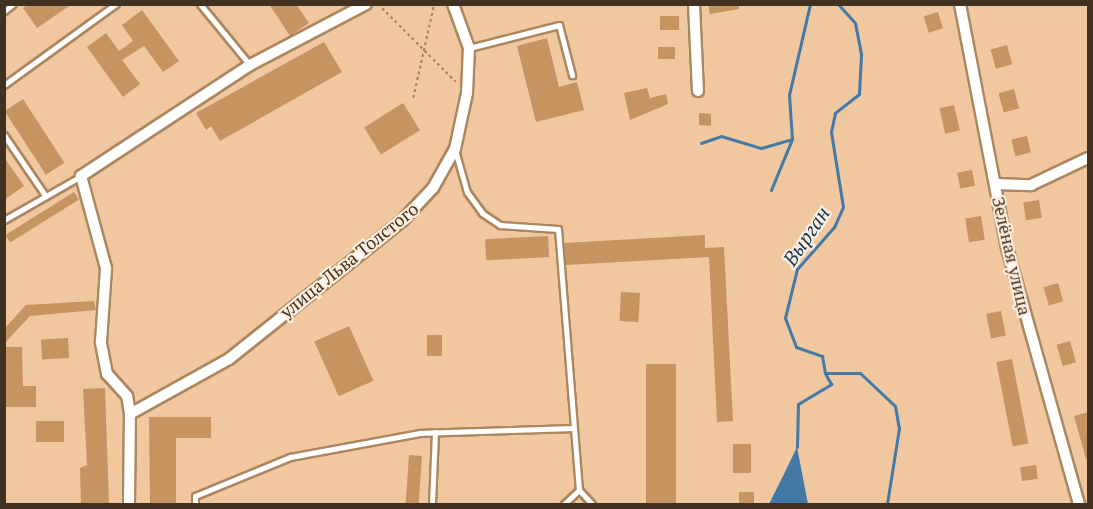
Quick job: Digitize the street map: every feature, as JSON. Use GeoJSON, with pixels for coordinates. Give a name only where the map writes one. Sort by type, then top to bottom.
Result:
{"type":"FeatureCollection","features":[{"type":"Feature","properties":{"kind":"street"},"geometry":{"type":"LineString","coordinates":[[129,504],[130,414],[127,396],[107,374],[101,342],[104,256],[81,176],[250,65],[366,4]]}},
{"type":"Feature","properties":{"kind":"street","name":"улица Льва Толстого"},"geometry":{"type":"LineString","coordinates":[[130,414],[229,359],[402,221],[433,188],[455,149],[467,93],[469,48],[453,4]]}},
{"type":"Feature","properties":{"kind":"street"},"geometry":{"type":"LineString","coordinates":[[694,4],[698,92]]}},
{"type":"Feature","properties":{"kind":"street","name":"Зелёная улица"},"geometry":{"type":"LineString","coordinates":[[960,4],[1007,248],[1078,504]]}},
{"type":"Feature","properties":{"kind":"street"},"geometry":{"type":"LineString","coordinates":[[995,184],[1031,185],[1089,158]]}},
{"type":"Feature","properties":{"kind":"lane"},"geometry":{"type":"LineString","coordinates":[[4,11],[13,4]]}},
{"type":"Feature","properties":{"kind":"lane"},"geometry":{"type":"LineString","coordinates":[[4,85],[116,4]]}},
{"type":"Feature","properties":{"kind":"lane"},"geometry":{"type":"LineString","coordinates":[[203,6],[250,65]]}},
{"type":"Feature","properties":{"kind":"lane"},"geometry":{"type":"LineString","coordinates":[[469,48],[559,25],[572,75]]}},
{"type":"Feature","properties":{"kind":"lane"},"geometry":{"type":"LineString","coordinates":[[4,135],[45,195]]}},
{"type":"Feature","properties":{"kind":"lane"},"geometry":{"type":"LineString","coordinates":[[455,149],[467,192],[482,213],[500,225],[558,229],[571,428],[579,490],[592,504]]}},
{"type":"Feature","properties":{"kind":"lane"},"geometry":{"type":"LineString","coordinates":[[4,220],[81,176]]}},
{"type":"Feature","properties":{"kind":"lane"},"geometry":{"type":"LineString","coordinates":[[195,504],[195,496],[290,457],[435,432],[571,428]]}},
{"type":"Feature","properties":{"kind":"lane"},"geometry":{"type":"LineString","coordinates":[[432,504],[435,432]]}},
{"type":"Feature","properties":{"kind":"lane"},"geometry":{"type":"LineString","coordinates":[[564,504],[579,490]]}},
{"type":"Feature","properties":{"kind":"path"},"geometry":{"type":"LineString","coordinates":[[378,4],[467,93]]}},
{"type":"Feature","properties":{"kind":"path"},"geometry":{"type":"LineString","coordinates":[[413,98],[434,4]]}},
{"type":"Feature","properties":{"kind":"water"},"geometry":{"type":"Polygon","coordinates":[[[797,447],[808,504],[769,504],[784,474],[797,447]]]}},
{"type":"Feature","properties":{"kind":"building"},"geometry":{"type":"Polygon","coordinates":[[[28,4],[72,4],[37,28],[23,8],[28,4]]]}},
{"type":"Feature","properties":{"kind":"building"},"geometry":{"type":"Polygon","coordinates":[[[269,4],[296,4],[309,23],[290,36],[269,4]]]}},
{"type":"Feature","properties":{"kind":"building"},"geometry":{"type":"Polygon","coordinates":[[[708,4],[739,4],[739,9],[710,14],[708,4]]]}},
{"type":"Feature","properties":{"kind":"building"},"geometry":{"type":"Polygon","coordinates":[[[142,10],[179,61],[163,72],[144,46],[122,60],[140,84],[123,97],[87,47],[106,33],[119,51],[133,41],[122,25],[142,10]]]}},
{"type":"Feature","properties":{"kind":"building"},"geometry":{"type":"Polygon","coordinates":[[[938,12],[943,28],[929,33],[924,16],[938,12]]]}},
{"type":"Feature","properties":{"kind":"building"},"geometry":{"type":"Polygon","coordinates":[[[660,16],[679,16],[679,30],[660,30],[660,16]]]}},
{"type":"Feature","properties":{"kind":"building"},"geometry":{"type":"Polygon","coordinates":[[[547,38],[559,87],[577,82],[584,110],[536,122],[517,46],[547,38]]]}},
{"type":"Feature","properties":{"kind":"building"},"geometry":{"type":"Polygon","coordinates":[[[324,42],[342,72],[220,141],[211,126],[206,130],[196,113],[324,42]]]}},
{"type":"Feature","properties":{"kind":"building"},"geometry":{"type":"Polygon","coordinates":[[[1007,45],[1012,64],[996,69],[991,49],[1007,45]]]}},
{"type":"Feature","properties":{"kind":"building"},"geometry":{"type":"Polygon","coordinates":[[[658,47],[675,47],[675,59],[658,59],[658,47]]]}},
{"type":"Feature","properties":{"kind":"building"},"geometry":{"type":"Polygon","coordinates":[[[647,88],[650,98],[666,94],[668,104],[630,120],[624,93],[647,88]]]}},
{"type":"Feature","properties":{"kind":"building"},"geometry":{"type":"Polygon","coordinates":[[[1014,89],[1019,108],[1004,112],[999,93],[1014,89]]]}},
{"type":"Feature","properties":{"kind":"building"},"geometry":{"type":"Polygon","coordinates":[[[23,99],[64,163],[46,175],[5,111],[23,99]]]}},
{"type":"Feature","properties":{"kind":"building"},"geometry":{"type":"Polygon","coordinates":[[[403,103],[420,130],[381,155],[364,127],[403,103]]]}},
{"type":"Feature","properties":{"kind":"building"},"geometry":{"type":"Polygon","coordinates":[[[954,105],[960,130],[945,134],[939,108],[954,105]]]}},
{"type":"Feature","properties":{"kind":"building"},"geometry":{"type":"Polygon","coordinates":[[[699,113],[711,114],[711,126],[699,125],[699,113]]]}},
{"type":"Feature","properties":{"kind":"building"},"geometry":{"type":"Polygon","coordinates":[[[1027,136],[1031,153],[1015,156],[1011,140],[1027,136]]]}},
{"type":"Feature","properties":{"kind":"building"},"geometry":{"type":"Polygon","coordinates":[[[4,157],[24,186],[4,200],[4,157]]]}},
{"type":"Feature","properties":{"kind":"building"},"geometry":{"type":"Polygon","coordinates":[[[972,170],[975,186],[960,189],[957,173],[972,170]]]}},
{"type":"Feature","properties":{"kind":"building"},"geometry":{"type":"Polygon","coordinates":[[[74,192],[79,200],[10,243],[5,235],[74,192]]]}},
{"type":"Feature","properties":{"kind":"building"},"geometry":{"type":"Polygon","coordinates":[[[1039,200],[1042,218],[1026,220],[1023,203],[1039,200]]]}},
{"type":"Feature","properties":{"kind":"building"},"geometry":{"type":"Polygon","coordinates":[[[981,216],[985,240],[969,242],[965,219],[981,216]]]}},
{"type":"Feature","properties":{"kind":"building"},"geometry":{"type":"Polygon","coordinates":[[[705,235],[705,248],[724,247],[733,421],[717,422],[709,257],[566,265],[564,243],[705,235]]]}},
{"type":"Feature","properties":{"kind":"building"},"geometry":{"type":"Polygon","coordinates":[[[548,236],[549,257],[486,260],[485,239],[548,236]]]}},
{"type":"Feature","properties":{"kind":"building"},"geometry":{"type":"Polygon","coordinates":[[[1058,283],[1063,301],[1049,305],[1044,287],[1058,283]]]}},
{"type":"Feature","properties":{"kind":"building"},"geometry":{"type":"Polygon","coordinates":[[[621,292],[640,293],[638,322],[619,321],[621,292]]]}},
{"type":"Feature","properties":{"kind":"building"},"geometry":{"type":"Polygon","coordinates":[[[94,301],[96,310],[30,316],[4,344],[4,329],[26,305],[94,301]]]}},
{"type":"Feature","properties":{"kind":"building"},"geometry":{"type":"Polygon","coordinates":[[[1001,311],[1006,336],[991,338],[986,314],[1001,311]]]}},
{"type":"Feature","properties":{"kind":"building"},"geometry":{"type":"Polygon","coordinates":[[[349,326],[373,381],[339,396],[314,341],[349,326]]]}},
{"type":"Feature","properties":{"kind":"building"},"geometry":{"type":"Polygon","coordinates":[[[427,335],[442,335],[442,356],[427,356],[427,335]]]}},
{"type":"Feature","properties":{"kind":"building"},"geometry":{"type":"Polygon","coordinates":[[[68,338],[69,358],[42,359],[41,339],[68,338]]]}},
{"type":"Feature","properties":{"kind":"building"},"geometry":{"type":"Polygon","coordinates":[[[1070,341],[1076,362],[1063,366],[1057,345],[1070,341]]]}},
{"type":"Feature","properties":{"kind":"building"},"geometry":{"type":"Polygon","coordinates":[[[6,347],[22,347],[23,386],[36,386],[36,407],[4,407],[6,347]]]}},
{"type":"Feature","properties":{"kind":"building"},"geometry":{"type":"Polygon","coordinates":[[[1012,359],[1028,443],[1013,446],[996,362],[1012,359]]]}},
{"type":"Feature","properties":{"kind":"building"},"geometry":{"type":"Polygon","coordinates":[[[646,364],[676,364],[676,504],[646,504],[646,364]]]}},
{"type":"Feature","properties":{"kind":"building"},"geometry":{"type":"Polygon","coordinates":[[[105,388],[109,504],[81,504],[80,468],[87,465],[83,389],[105,388]]]}},
{"type":"Feature","properties":{"kind":"building"},"geometry":{"type":"Polygon","coordinates":[[[1089,412],[1089,458],[1086,459],[1074,416],[1089,412]]]}},
{"type":"Feature","properties":{"kind":"building"},"geometry":{"type":"Polygon","coordinates":[[[149,417],[211,417],[211,438],[176,438],[176,504],[150,504],[149,417]]]}},
{"type":"Feature","properties":{"kind":"building"},"geometry":{"type":"Polygon","coordinates":[[[36,421],[64,421],[64,442],[36,442],[36,421]]]}},
{"type":"Feature","properties":{"kind":"building"},"geometry":{"type":"Polygon","coordinates":[[[733,444],[751,444],[751,473],[733,473],[733,444]]]}},
{"type":"Feature","properties":{"kind":"building"},"geometry":{"type":"Polygon","coordinates":[[[409,455],[422,456],[419,504],[406,504],[409,455]]]}},
{"type":"Feature","properties":{"kind":"building"},"geometry":{"type":"Polygon","coordinates":[[[1036,465],[1038,479],[1022,481],[1020,467],[1036,465]]]}},
{"type":"Feature","properties":{"kind":"building"},"geometry":{"type":"Polygon","coordinates":[[[739,492],[754,492],[754,504],[739,504],[739,492]]]}},
{"type":"Feature","properties":{"kind":"waterway"},"geometry":{"type":"LineString","coordinates":[[771,190],[792,139],[789,95],[810,4]]}},
{"type":"Feature","properties":{"kind":"waterway","name":"Вырган"},"geometry":{"type":"LineString","coordinates":[[838,4],[855,23],[861,55],[859,94],[835,113],[831,132],[843,207],[834,227],[797,269],[785,318],[796,347],[822,356],[825,373],[860,373],[895,406],[899,428],[887,504]]}},
{"type":"Feature","properties":{"kind":"waterway"},"geometry":{"type":"LineString","coordinates":[[701,143],[721,136],[761,148],[792,139]]}},
{"type":"Feature","properties":{"kind":"waterway"},"geometry":{"type":"LineString","coordinates":[[797,447],[798,404],[831,384],[825,373]]}}]}
